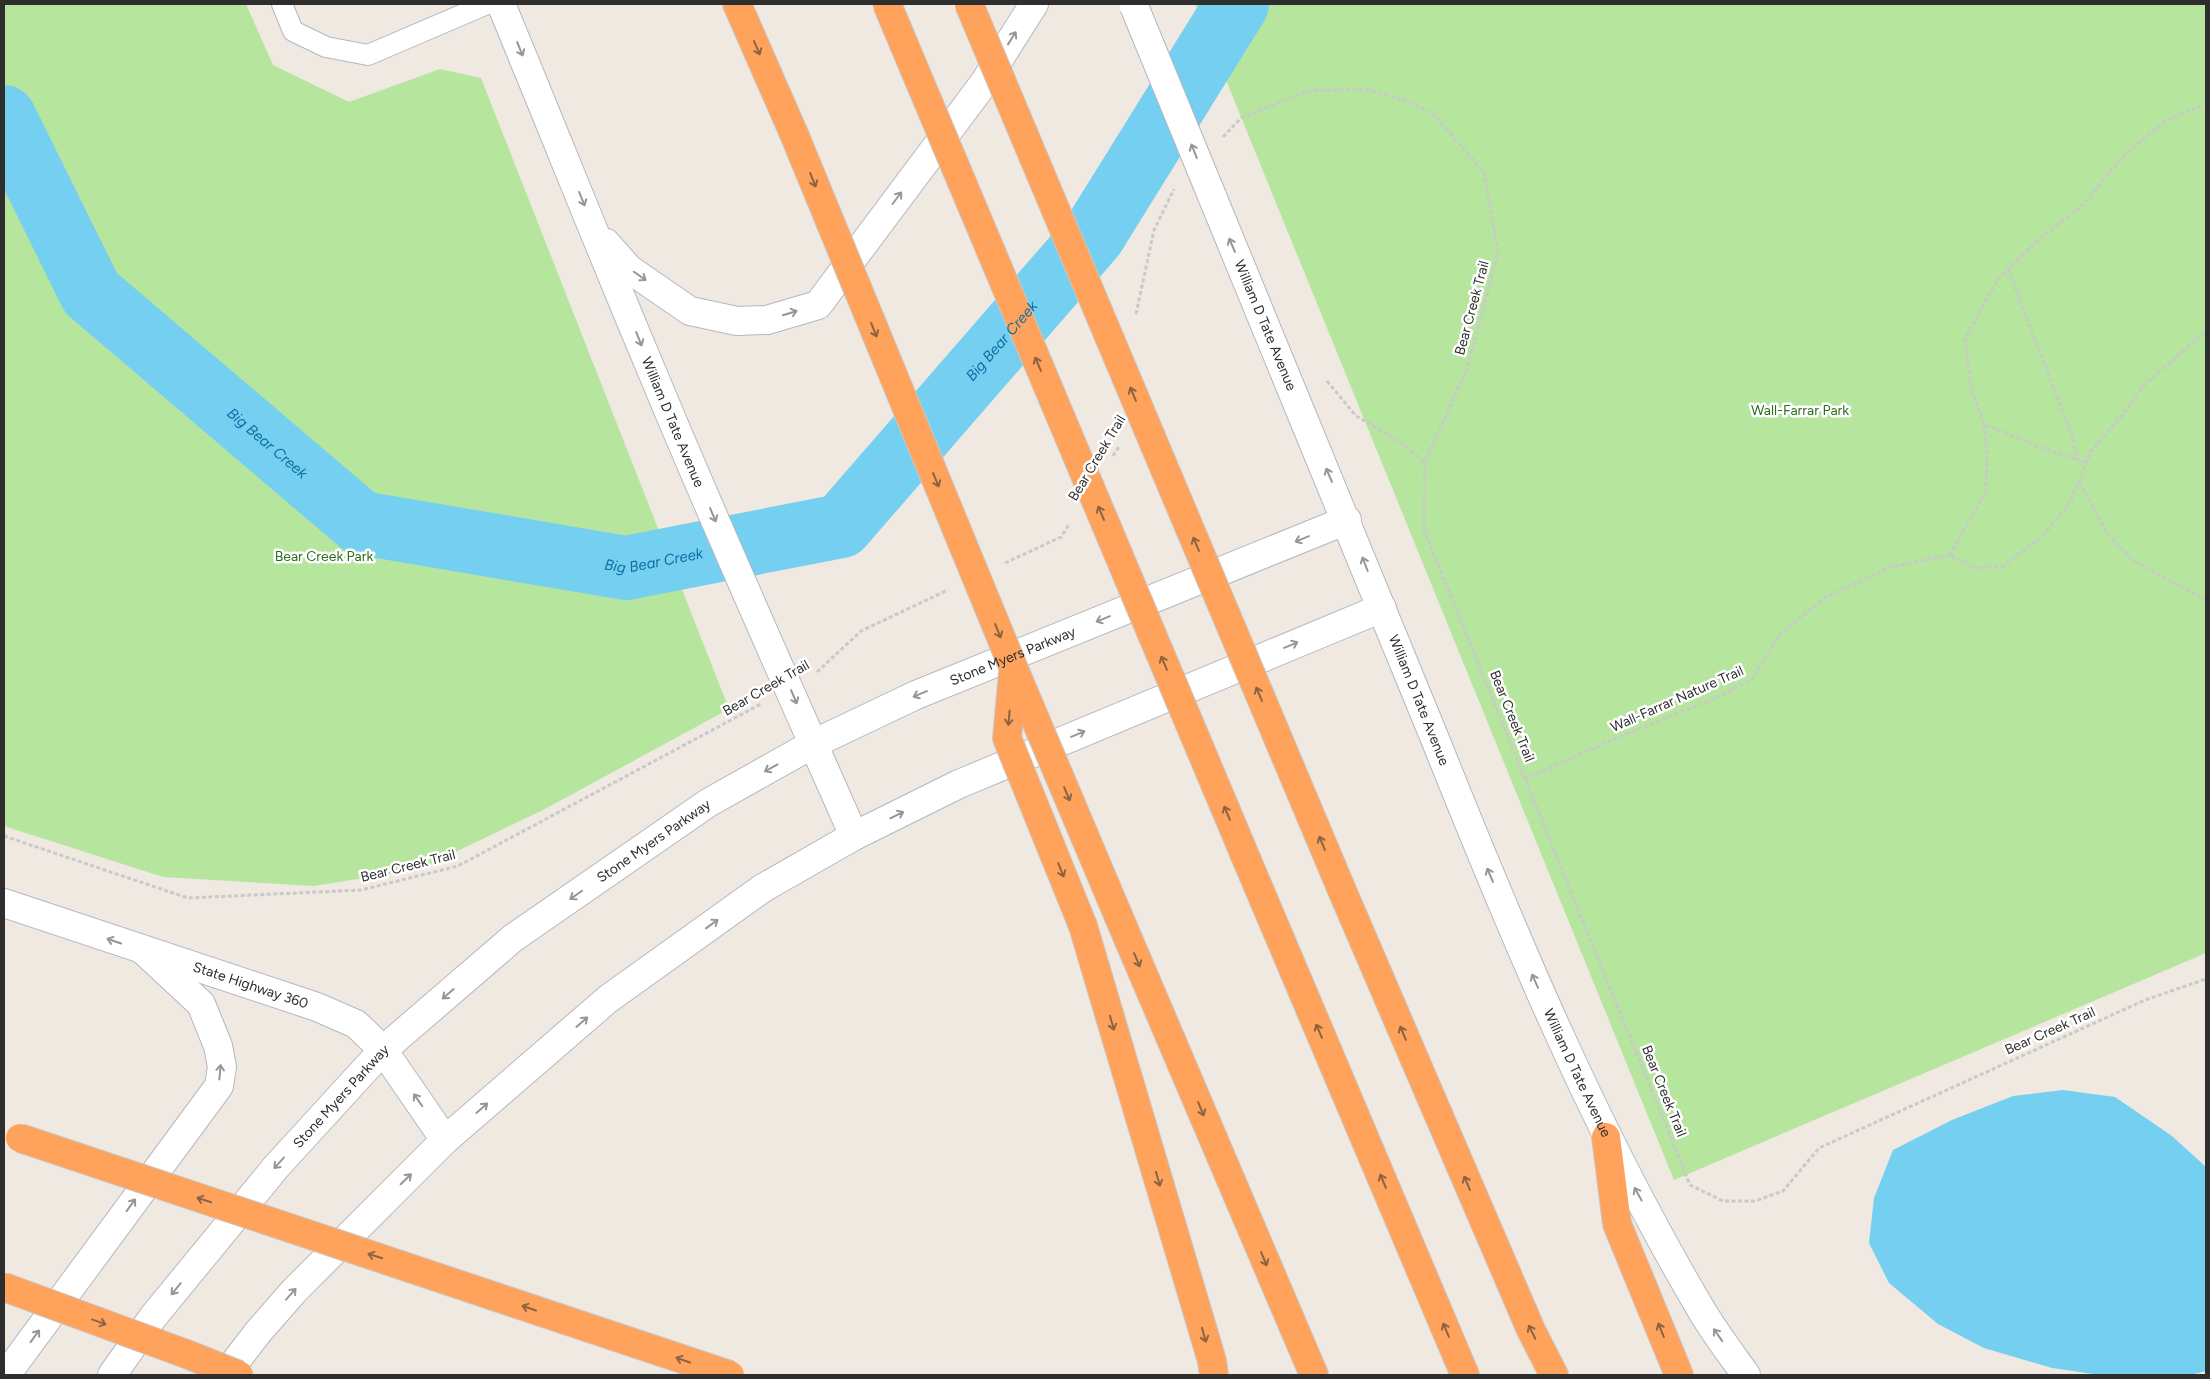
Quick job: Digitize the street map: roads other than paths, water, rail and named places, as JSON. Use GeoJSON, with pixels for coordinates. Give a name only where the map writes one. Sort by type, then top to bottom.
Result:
{"type":"FeatureCollection","features":[{"type":"Feature","properties":{"kind":"highway"},"geometry":{"type":"LineString","coordinates":[[737,4],[794,134],[1014,669],[1314,1375]]}},
{"type":"Feature","properties":{"kind":"highway"},"geometry":{"type":"LineString","coordinates":[[887,4],[1465,1375]]}},
{"type":"Feature","properties":{"kind":"highway"},"geometry":{"type":"LineString","coordinates":[[969,4],[1340,888],[1527,1321],[1554,1375]]}},
{"type":"Feature","properties":{"kind":"highway"},"geometry":{"type":"LineString","coordinates":[[1014,669],[1008,738],[1083,926],[1206,1342],[1214,1375]]}},
{"type":"Feature","properties":{"kind":"highway"},"geometry":{"type":"LineString","coordinates":[[12,1136],[730,1375]]}},
{"type":"Feature","properties":{"kind":"highway"},"geometry":{"type":"LineString","coordinates":[[1606,1137],[1617,1224],[1679,1375]]}},
{"type":"Feature","properties":{"kind":"highway"},"geometry":{"type":"LineString","coordinates":[[4,1287],[239,1375]]}},
{"type":"Feature","properties":{"kind":"main road","name":"William D Tate Avenue"},"geometry":{"type":"LineString","coordinates":[[501,4],[653,374],[854,836]]}},
{"type":"Feature","properties":{"kind":"main road"},"geometry":{"type":"LineString","coordinates":[[594,229],[629,269],[690,311],[737,321],[767,320],[818,305],[984,83],[1034,4]]}},
{"type":"Feature","properties":{"kind":"main road","name":"William D Tate Avenue"},"geometry":{"type":"LineString","coordinates":[[1134,5],[1348,520],[1520,946],[1606,1137],[1703,1313],[1746,1375]]}},
{"type":"Feature","properties":{"kind":"main road","name":"Stone Myers Parkway"},"geometry":{"type":"LineString","coordinates":[[112,1375],[153,1317],[276,1167],[383,1050],[513,938],[708,803],[813,744],[916,695],[1348,520]]}},
{"type":"Feature","properties":{"kind":"main road"},"geometry":{"type":"LineString","coordinates":[[225,1375],[259,1331],[294,1291],[445,1140],[608,999],[763,888],[854,836],[959,784],[1382,608]]}},
{"type":"Feature","properties":{"kind":"main road","name":"State Highway 360"},"geometry":{"type":"LineString","coordinates":[[4,903],[318,1007],[356,1024],[383,1050],[445,1140]]}},
{"type":"Feature","properties":{"kind":"main road"},"geometry":{"type":"LineString","coordinates":[[6,1375],[219,1086],[222,1067],[218,1046],[201,1004],[142,950]]}},
{"type":"Feature","properties":{"kind":"lane"},"geometry":{"type":"LineString","coordinates":[[282,4],[293,31],[326,47],[368,55],[487,4]]}},
{"type":"Feature","properties":{"kind":"water"},"geometry":{"type":"Polygon","coordinates":[[[2063,1090],[2115,1097],[2172,1136],[2206,1167],[2206,1371],[2190,1375],[2100,1375],[2052,1368],[1984,1348],[1938,1324],[1889,1283],[1869,1243],[1874,1198],[1893,1150],[1952,1120],[2013,1096],[2063,1090]]]}},
{"type":"Feature","properties":{"kind":"waterway","name":"Big Bear Creek"},"geometry":{"type":"LineString","coordinates":[[4,117],[91,293],[361,523],[626,568],[841,526],[1093,236],[1237,4]]}},
{"type":"Feature","properties":{"kind":"park label","name":"Wall-Farrar Park"},"geometry":{"type":"Point","coordinates":[1800,410]}},
{"type":"Feature","properties":{"kind":"park label","name":"Bear Creek Park"},"geometry":{"type":"Point","coordinates":[324,556]}}]}
